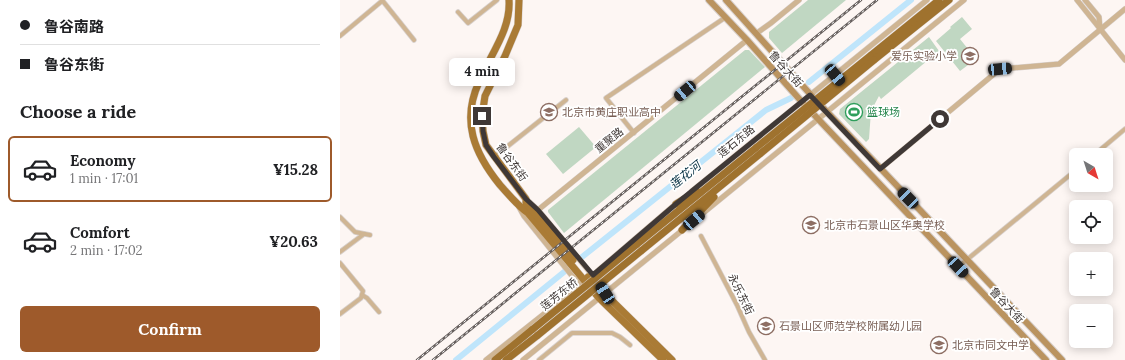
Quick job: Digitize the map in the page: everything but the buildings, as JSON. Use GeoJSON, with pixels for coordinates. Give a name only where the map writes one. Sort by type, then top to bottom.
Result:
{"type":"FeatureCollection","features":[{"type":"Feature","properties":{"kind":"highway"},"geometry":{"type":"LineString","coordinates":[[872,58],[939,0]]}},
{"type":"Feature","properties":{"kind":"highway"},"geometry":{"type":"LineString","coordinates":[[872,58],[949,1]]}},
{"type":"Feature","properties":{"kind":"highway","name":"莲石东路"},"geometry":{"type":"LineString","coordinates":[[639,248],[872,58]]}},
{"type":"Feature","properties":{"kind":"highway"},"geometry":{"type":"LineString","coordinates":[[676,204],[731,173]]}},
{"type":"Feature","properties":{"kind":"highway"},"geometry":{"type":"LineString","coordinates":[[682,230],[731,173]]}},
{"type":"Feature","properties":{"kind":"highway","name":"莲芳东桥"},"geometry":{"type":"LineString","coordinates":[[535,332],[639,248]]}},
{"type":"Feature","properties":{"kind":"highway"},"geometry":{"type":"LineString","coordinates":[[495,360],[535,332]]}},
{"type":"Feature","properties":{"kind":"highway"},"geometry":{"type":"LineString","coordinates":[[506,360],[535,332]]}},
{"type":"Feature","properties":{"kind":"main road","name":"鲁谷东街"},"geometry":{"type":"LineString","coordinates":[[509,0],[510,6],[505,30],[479,81],[473,97],[470,123],[474,142],[484,163],[518,206],[528,213],[587,280]]}},
{"type":"Feature","properties":{"kind":"main road","name":"鲁谷东街"},"geometry":{"type":"LineString","coordinates":[[519,0],[518,25],[505,56],[485,96],[482,116],[486,145],[526,199],[526,203],[587,280]]}},
{"type":"Feature","properties":{"kind":"main road","name":"鲁谷大街"},"geometry":{"type":"LineString","coordinates":[[709,0],[802,102],[1046,360]]}},
{"type":"Feature","properties":{"kind":"main road","name":"鲁谷大街"},"geometry":{"type":"LineString","coordinates":[[726,0],[810,95],[1062,360]]}},
{"type":"Feature","properties":{"kind":"main road"},"geometry":{"type":"LineString","coordinates":[[782,80],[789,80],[791,73]]}},
{"type":"Feature","properties":{"kind":"main road"},"geometry":{"type":"LineString","coordinates":[[587,280],[602,296]]}},
{"type":"Feature","properties":{"kind":"main road","name":"鲁谷东街"},"geometry":{"type":"LineString","coordinates":[[602,296],[663,360]]}},
{"type":"Feature","properties":{"kind":"main road","name":"鲁谷东街"},"geometry":{"type":"LineString","coordinates":[[602,296],[672,360]]}},
{"type":"Feature","properties":{"kind":"street"},"geometry":{"type":"LineString","coordinates":[[458,12],[468,23],[497,0]]}},
{"type":"Feature","properties":{"kind":"street"},"geometry":{"type":"LineString","coordinates":[[756,33],[799,0]]}},
{"type":"Feature","properties":{"kind":"street","name":"莲石东路"},"geometry":{"type":"LineString","coordinates":[[486,360],[587,280],[676,204],[927,0]]}},
{"type":"Feature","properties":{"kind":"street"},"geometry":{"type":"LineString","coordinates":[[523,360],[826,111],[964,0]]}},
{"type":"Feature","properties":{"kind":"street"},"geometry":{"type":"LineString","coordinates":[[1077,0],[1125,60]]}},
{"type":"Feature","properties":{"kind":"street"},"geometry":{"type":"LineString","coordinates":[[1085,0],[1099,17],[1100,29]]}},
{"type":"Feature","properties":{"kind":"street"},"geometry":{"type":"LineString","coordinates":[[340,36],[382,1],[414,40]]}},
{"type":"Feature","properties":{"kind":"street"},"geometry":{"type":"LineString","coordinates":[[880,169],[1000,69],[1059,64],[1125,9]]}},
{"type":"Feature","properties":{"kind":"street"},"geometry":{"type":"LineString","coordinates":[[634,133],[606,98],[726,17]]}},
{"type":"Feature","properties":{"kind":"street","name":"重聚路"},"geometry":{"type":"LineString","coordinates":[[538,210],[747,40]]}},
{"type":"Feature","properties":{"kind":"street"},"geometry":{"type":"LineString","coordinates":[[835,75],[850,92]]}},
{"type":"Feature","properties":{"kind":"street"},"geometry":{"type":"LineString","coordinates":[[494,157],[566,100]]}},
{"type":"Feature","properties":{"kind":"street"},"geometry":{"type":"LineString","coordinates":[[780,119],[795,138]]}},
{"type":"Feature","properties":{"kind":"street"},"geometry":{"type":"LineString","coordinates":[[1102,148],[1125,129]]}},
{"type":"Feature","properties":{"kind":"street"},"geometry":{"type":"LineString","coordinates":[[958,267],[1069,176]]}},
{"type":"Feature","properties":{"kind":"street","name":"鲁谷东街"},"geometry":{"type":"LineString","coordinates":[[526,199],[538,210],[587,280],[602,296]]}},
{"type":"Feature","properties":{"kind":"street"},"geometry":{"type":"LineString","coordinates":[[340,216],[355,232],[370,235]]}},
{"type":"Feature","properties":{"kind":"street"},"geometry":{"type":"LineString","coordinates":[[340,252],[364,234]]}},
{"type":"Feature","properties":{"kind":"street","name":"永乐东街"},"geometry":{"type":"LineString","coordinates":[[701,236],[764,360]]}},
{"type":"Feature","properties":{"kind":"street"},"geometry":{"type":"LineString","coordinates":[[340,263],[362,289],[361,298],[340,314]]}},
{"type":"Feature","properties":{"kind":"street"},"geometry":{"type":"LineString","coordinates":[[362,295],[368,298],[379,312]]}},
{"type":"Feature","properties":{"kind":"street"},"geometry":{"type":"LineString","coordinates":[[539,360],[572,333],[612,333],[630,345]]}},
{"type":"Feature","properties":{"kind":"green space"},"geometry":{"type":"Polygon","coordinates":[[[808,0],[846,0],[782,53],[769,38],[769,32],[808,0]]]}},
{"type":"Feature","properties":{"kind":"green space"},"geometry":{"type":"Polygon","coordinates":[[[962,17],[972,29],[960,39],[976,59],[960,71],[936,41],[962,17]]]}},
{"type":"Feature","properties":{"kind":"green space"},"geometry":{"type":"Polygon","coordinates":[[[929,37],[939,51],[881,99],[879,96],[871,111],[869,139],[866,142],[839,114],[840,109],[929,37]]]}},
{"type":"Feature","properties":{"kind":"green space"},"geometry":{"type":"Polygon","coordinates":[[[745,50],[749,50],[765,67],[564,233],[548,210],[745,50]]]}},
{"type":"Feature","properties":{"kind":"green space"},"geometry":{"type":"Polygon","coordinates":[[[579,127],[596,147],[563,174],[546,154],[579,127]]]}},
{"type":"Feature","properties":{"kind":"waterway","name":"莲花河"},"geometry":{"type":"LineString","coordinates":[[809,82],[911,0]]}},
{"type":"Feature","properties":{"kind":"waterway","name":"莲花河"},"geometry":{"type":"LineString","coordinates":[[582,257],[766,110],[791,98]]}},
{"type":"Feature","properties":{"kind":"waterway","name":"莲花河"},"geometry":{"type":"LineString","coordinates":[[456,360],[564,272]]}},
{"type":"Feature","properties":{"kind":"railway"},"geometry":{"type":"LineString","coordinates":[[417,360],[861,0]]}},
{"type":"Feature","properties":{"kind":"railway"},"geometry":{"type":"LineString","coordinates":[[433,360],[877,0]]}},
{"type":"Feature","properties":{"kind":"place","name":"爱乐实验小学"},"geometry":{"type":"Point","coordinates":[970,56]}},
{"type":"Feature","properties":{"kind":"place","name":"北京市黄庄职业高中"},"geometry":{"type":"Point","coordinates":[549,112]}},
{"type":"Feature","properties":{"kind":"place","name":"篮球场"},"geometry":{"type":"Point","coordinates":[854,112]}},
{"type":"Feature","properties":{"kind":"place","name":"北京市石景山区华奥学校"},"geometry":{"type":"Point","coordinates":[811,225]}},
{"type":"Feature","properties":{"kind":"place","name":"石景山区师范学校附属幼儿园"},"geometry":{"type":"Point","coordinates":[766,326]}},
{"type":"Feature","properties":{"kind":"place","name":"北京市同文中学"},"geometry":{"type":"Point","coordinates":[939,345]}},
{"type":"Feature","properties":{"kind":"route"},"geometry":{"type":"LineString","coordinates":[[482,116],[486,145],[494,157],[526,199],[538,210],[593,275],[676,204],[810,95],[880,169],[940,119]]}}]}
